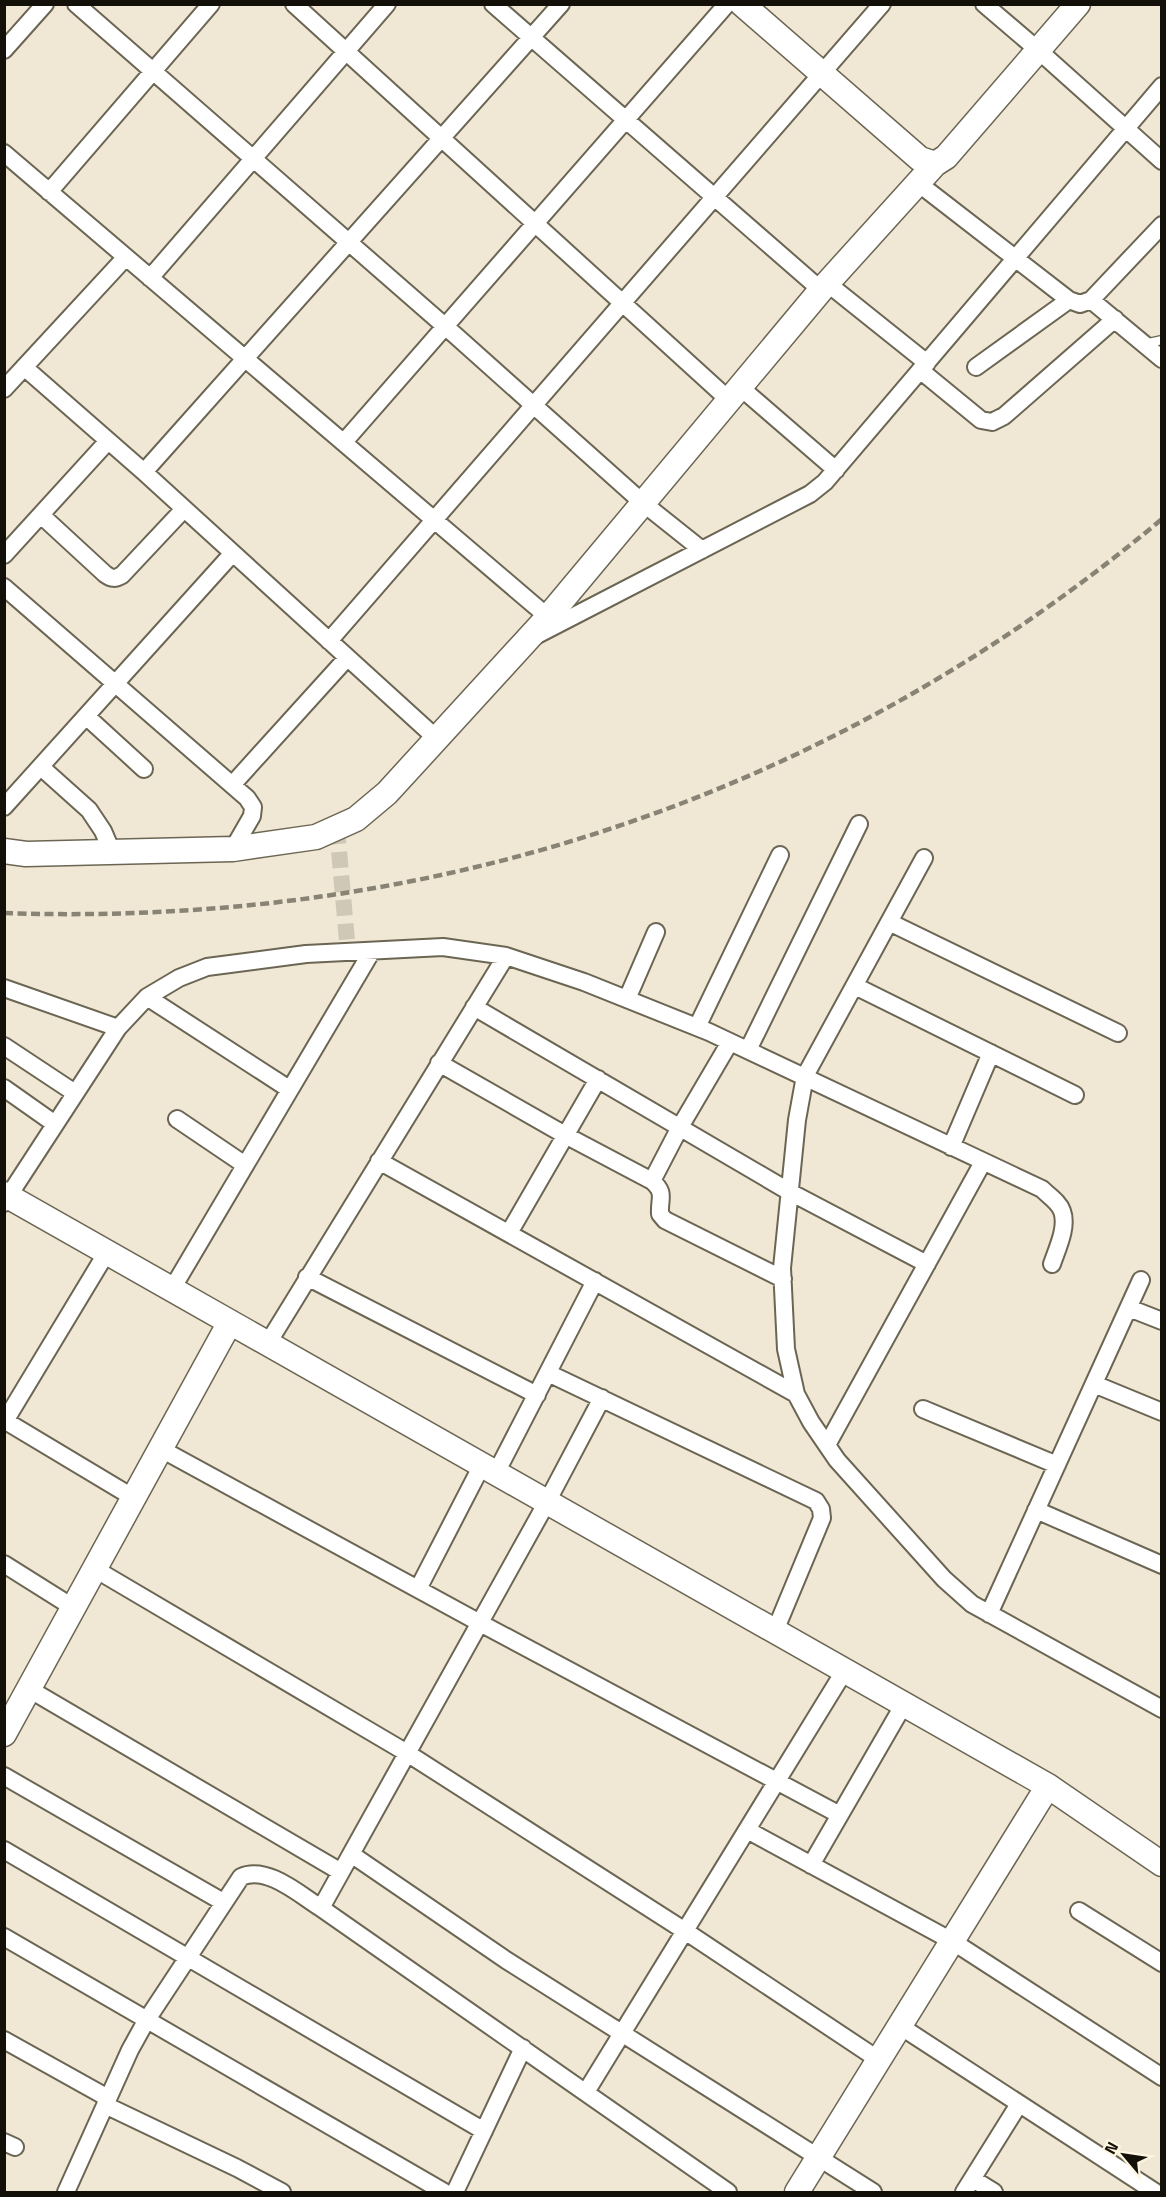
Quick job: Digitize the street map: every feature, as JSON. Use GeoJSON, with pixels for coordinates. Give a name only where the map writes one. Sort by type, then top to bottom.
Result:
{"type":"FeatureCollection","features":[{"type":"Feature","properties":{"kind":"street"},"geometry":{"type":"LineString","coordinates":[[4,50],[45,4]]}},
{"type":"Feature","properties":{"kind":"street"},"geometry":{"type":"LineString","coordinates":[[76,4],[446,327],[643,503],[702,550]]}},
{"type":"Feature","properties":{"kind":"street"},"geometry":{"type":"LineString","coordinates":[[49,192],[211,4]]}},
{"type":"Feature","properties":{"kind":"street"},"geometry":{"type":"LineString","coordinates":[[294,4],[622,303],[734,394],[836,470]]}},
{"type":"Feature","properties":{"kind":"street"},"geometry":{"type":"LineString","coordinates":[[150,278],[387,4]]}},
{"type":"Feature","properties":{"kind":"street"},"geometry":{"type":"LineString","coordinates":[[493,4],[714,197],[923,366],[981,420],[992,422],[1004,416],[1115,319]]}},
{"type":"Feature","properties":{"kind":"street"},"geometry":{"type":"LineString","coordinates":[[144,472],[561,4]]}},
{"type":"Feature","properties":{"kind":"street"},"geometry":{"type":"LineString","coordinates":[[344,442],[728,4]]}},
{"type":"Feature","properties":{"kind":"street"},"geometry":{"type":"LineString","coordinates":[[742,4],[920,159],[935,164]]}},
{"type":"Feature","properties":{"kind":"street"},"geometry":{"type":"LineString","coordinates":[[329,641],[882,4]]}},
{"type":"Feature","properties":{"kind":"street"},"geometry":{"type":"LineString","coordinates":[[984,4],[1161,161]]}},
{"type":"Feature","properties":{"kind":"street"},"geometry":{"type":"LineString","coordinates":[[4,851],[26,854],[233,849],[316,837],[356,819],[387,793],[548,617],[824,286],[935,164],[946,157],[1078,4]]}},
{"type":"Feature","properties":{"kind":"street"},"geometry":{"type":"LineString","coordinates":[[526,641],[810,494],[825,482],[1161,86]]}},
{"type":"Feature","properties":{"kind":"street"},"geometry":{"type":"LineString","coordinates":[[4,153],[548,617]]}},
{"type":"Feature","properties":{"kind":"street"},"geometry":{"type":"LineString","coordinates":[[918,183],[1069,300],[1080,304],[1091,300],[1161,225]]}},
{"type":"Feature","properties":{"kind":"street"},"geometry":{"type":"LineString","coordinates":[[4,389],[125,258]]}},
{"type":"Feature","properties":{"kind":"street"},"geometry":{"type":"LineString","coordinates":[[976,367],[1069,300]]}},
{"type":"Feature","properties":{"kind":"street"},"geometry":{"type":"LineString","coordinates":[[1091,300],[1161,359]]}},
{"type":"Feature","properties":{"kind":"street"},"geometry":{"type":"LineString","coordinates":[[24,367],[144,472],[436,738]]}},
{"type":"Feature","properties":{"kind":"street"},"geometry":{"type":"LineString","coordinates":[[4,555],[108,441]]}},
{"type":"Feature","properties":{"kind":"street"},"geometry":{"type":"LineString","coordinates":[[40,515],[105,574],[116,579],[184,509]]}},
{"type":"Feature","properties":{"kind":"street"},"geometry":{"type":"LineString","coordinates":[[5,804],[232,554]]}},
{"type":"Feature","properties":{"kind":"street"},"geometry":{"type":"LineString","coordinates":[[4,587],[247,798],[253,807],[252,816],[233,849]]}},
{"type":"Feature","properties":{"kind":"street"},"geometry":{"type":"LineString","coordinates":[[232,784],[347,658]]}},
{"type":"Feature","properties":{"kind":"street"},"geometry":{"type":"LineString","coordinates":[[86,716],[144,769]]}},
{"type":"Feature","properties":{"kind":"street"},"geometry":{"type":"LineString","coordinates":[[40,767],[89,810],[103,831],[112,852]]}},
{"type":"Feature","properties":{"kind":"street"},"geometry":{"type":"LineString","coordinates":[[748,1050],[859,824]]}},
{"type":"Feature","properties":{"kind":"street"},"geometry":{"type":"LineString","coordinates":[[697,1027],[780,855]]}},
{"type":"Feature","properties":{"kind":"street"},"geometry":{"type":"LineString","coordinates":[[924,858],[805,1076],[797,1120],[783,1279],[786,1349],[796,1394],[811,1422],[837,1460],[944,1579],[972,1604],[1161,1709]]}},
{"type":"Feature","properties":{"kind":"street"},"geometry":{"type":"LineString","coordinates":[[889,922],[1118,1033]]}},
{"type":"Feature","properties":{"kind":"street"},"geometry":{"type":"LineString","coordinates":[[627,999],[656,932]]}},
{"type":"Feature","properties":{"kind":"street"},"geometry":{"type":"LineString","coordinates":[[1052,1264],[1062,1233],[1063,1213],[1058,1204],[1042,1189],[697,1027],[584,982],[506,956],[443,947],[306,954],[207,967],[179,978],[147,997],[118,1028],[6,1198],[107,1252],[1048,1786],[1161,1864]]}},
{"type":"Feature","properties":{"kind":"street"},"geometry":{"type":"LineString","coordinates":[[172,1289],[372,951]]}},
{"type":"Feature","properties":{"kind":"street"},"geometry":{"type":"LineString","coordinates":[[268,1343],[506,956]]}},
{"type":"Feature","properties":{"kind":"street"},"geometry":{"type":"LineString","coordinates":[[855,986],[1075,1095]]}},
{"type":"Feature","properties":{"kind":"street"},"geometry":{"type":"LineString","coordinates":[[4,988],[118,1028]]}},
{"type":"Feature","properties":{"kind":"street"},"geometry":{"type":"LineString","coordinates":[[147,997],[289,1089]]}},
{"type":"Feature","properties":{"kind":"street"},"geometry":{"type":"LineString","coordinates":[[474,1007],[790,1192],[927,1264]]}},
{"type":"Feature","properties":{"kind":"street"},"geometry":{"type":"LineString","coordinates":[[652,1181],[680,1127],[730,1042]]}},
{"type":"Feature","properties":{"kind":"street"},"geometry":{"type":"LineString","coordinates":[[4,1046],[75,1093]]}},
{"type":"Feature","properties":{"kind":"street"},"geometry":{"type":"LineString","coordinates":[[951,1147],[991,1053]]}},
{"type":"Feature","properties":{"kind":"street"},"geometry":{"type":"LineString","coordinates":[[440,1063],[565,1135],[652,1181],[659,1187],[662,1195],[660,1214],[665,1220],[783,1279]]}},
{"type":"Feature","properties":{"kind":"street"},"geometry":{"type":"LineString","coordinates":[[509,1233],[598,1079]]}},
{"type":"Feature","properties":{"kind":"street"},"geometry":{"type":"LineString","coordinates":[[4,1088],[55,1124]]}},
{"type":"Feature","properties":{"kind":"street"},"geometry":{"type":"LineString","coordinates":[[177,1119],[245,1165]]}},
{"type":"Feature","properties":{"kind":"street"},"geometry":{"type":"LineString","coordinates":[[379,1161],[796,1394]]}},
{"type":"Feature","properties":{"kind":"street"},"geometry":{"type":"LineString","coordinates":[[827,1445],[983,1162]]}},
{"type":"Feature","properties":{"kind":"street"},"geometry":{"type":"LineString","coordinates":[[107,1252],[5,1420],[134,1498]]}},
{"type":"Feature","properties":{"kind":"street"},"geometry":{"type":"LineString","coordinates":[[308,1276],[537,1395]]}},
{"type":"Feature","properties":{"kind":"street"},"geometry":{"type":"LineString","coordinates":[[989,1614],[1142,1280]]}},
{"type":"Feature","properties":{"kind":"street"},"geometry":{"type":"LineString","coordinates":[[418,1589],[489,1469],[537,1395],[595,1281]]}},
{"type":"Feature","properties":{"kind":"street"},"geometry":{"type":"LineString","coordinates":[[1129,1308],[1161,1321]]}},
{"type":"Feature","properties":{"kind":"street"},"geometry":{"type":"LineString","coordinates":[[4,1734],[230,1322]]}},
{"type":"Feature","properties":{"kind":"street"},"geometry":{"type":"LineString","coordinates":[[548,1373],[816,1501],[822,1509],[822,1518],[775,1631]]}},
{"type":"Feature","properties":{"kind":"street"},"geometry":{"type":"LineString","coordinates":[[1094,1384],[1161,1412]]}},
{"type":"Feature","properties":{"kind":"street"},"geometry":{"type":"LineString","coordinates":[[321,1908],[547,1502],[602,1398]]}},
{"type":"Feature","properties":{"kind":"street"},"geometry":{"type":"LineString","coordinates":[[923,1409],[1057,1465]]}},
{"type":"Feature","properties":{"kind":"street"},"geometry":{"type":"LineString","coordinates":[[161,1449],[480,1623],[840,1815]]}},
{"type":"Feature","properties":{"kind":"street"},"geometry":{"type":"LineString","coordinates":[[1036,1510],[1161,1565]]}},
{"type":"Feature","properties":{"kind":"street"},"geometry":{"type":"LineString","coordinates":[[4,1564],[74,1608]]}},
{"type":"Feature","properties":{"kind":"street"},"geometry":{"type":"LineString","coordinates":[[95,1569],[407,1753],[685,1931],[879,2060]]}},
{"type":"Feature","properties":{"kind":"street"},"geometry":{"type":"LineString","coordinates":[[586,2092],[845,1670]]}},
{"type":"Feature","properties":{"kind":"street"},"geometry":{"type":"LineString","coordinates":[[29,1689],[341,1872]]}},
{"type":"Feature","properties":{"kind":"street"},"geometry":{"type":"LineString","coordinates":[[811,1865],[904,1704]]}},
{"type":"Feature","properties":{"kind":"street"},"geometry":{"type":"LineString","coordinates":[[4,1776],[223,1902]]}},
{"type":"Feature","properties":{"kind":"street"},"geometry":{"type":"LineString","coordinates":[[797,2193],[1048,1786]]}},
{"type":"Feature","properties":{"kind":"street"},"geometry":{"type":"LineString","coordinates":[[747,1830],[952,1941],[1161,2078]]}},
{"type":"Feature","properties":{"kind":"street"},"geometry":{"type":"LineString","coordinates":[[4,1850],[484,2131]]}},
{"type":"Feature","properties":{"kind":"street"},"geometry":{"type":"LineString","coordinates":[[351,1854],[506,1960],[873,2193]]}},
{"type":"Feature","properties":{"kind":"street"},"geometry":{"type":"LineString","coordinates":[[66,2193],[146,2021],[241,1877],[257,1873],[278,1881],[321,1908],[728,2193]]}},
{"type":"Feature","properties":{"kind":"street"},"geometry":{"type":"LineString","coordinates":[[1079,1911],[1161,1963]]}},
{"type":"Feature","properties":{"kind":"street"},"geometry":{"type":"LineString","coordinates":[[4,1937],[444,2193]]}},
{"type":"Feature","properties":{"kind":"street"},"geometry":{"type":"LineString","coordinates":[[900,2026],[1153,2192]]}},
{"type":"Feature","properties":{"kind":"street"},"geometry":{"type":"LineString","coordinates":[[4,2040],[107,2101],[282,2193]]}},
{"type":"Feature","properties":{"kind":"street"},"geometry":{"type":"LineString","coordinates":[[455,2193],[523,2048]]}},
{"type":"Feature","properties":{"kind":"street"},"geometry":{"type":"LineString","coordinates":[[994,2193],[968,2186],[1019,2104]]}},
{"type":"Feature","properties":{"kind":"lane"},"geometry":{"type":"LineString","coordinates":[[1144,344],[1161,340]]}},
{"type":"Feature","properties":{"kind":"tunnel"},"geometry":{"type":"LineString","coordinates":[[337,828],[348,952]]}},
{"type":"Feature","properties":{"kind":"railway"},"geometry":{"type":"LineString","coordinates":[[4,913],[164,912],[320,897],[472,868],[620,825],[764,769],[902,700],[1035,616],[1162,519]]}}]}
